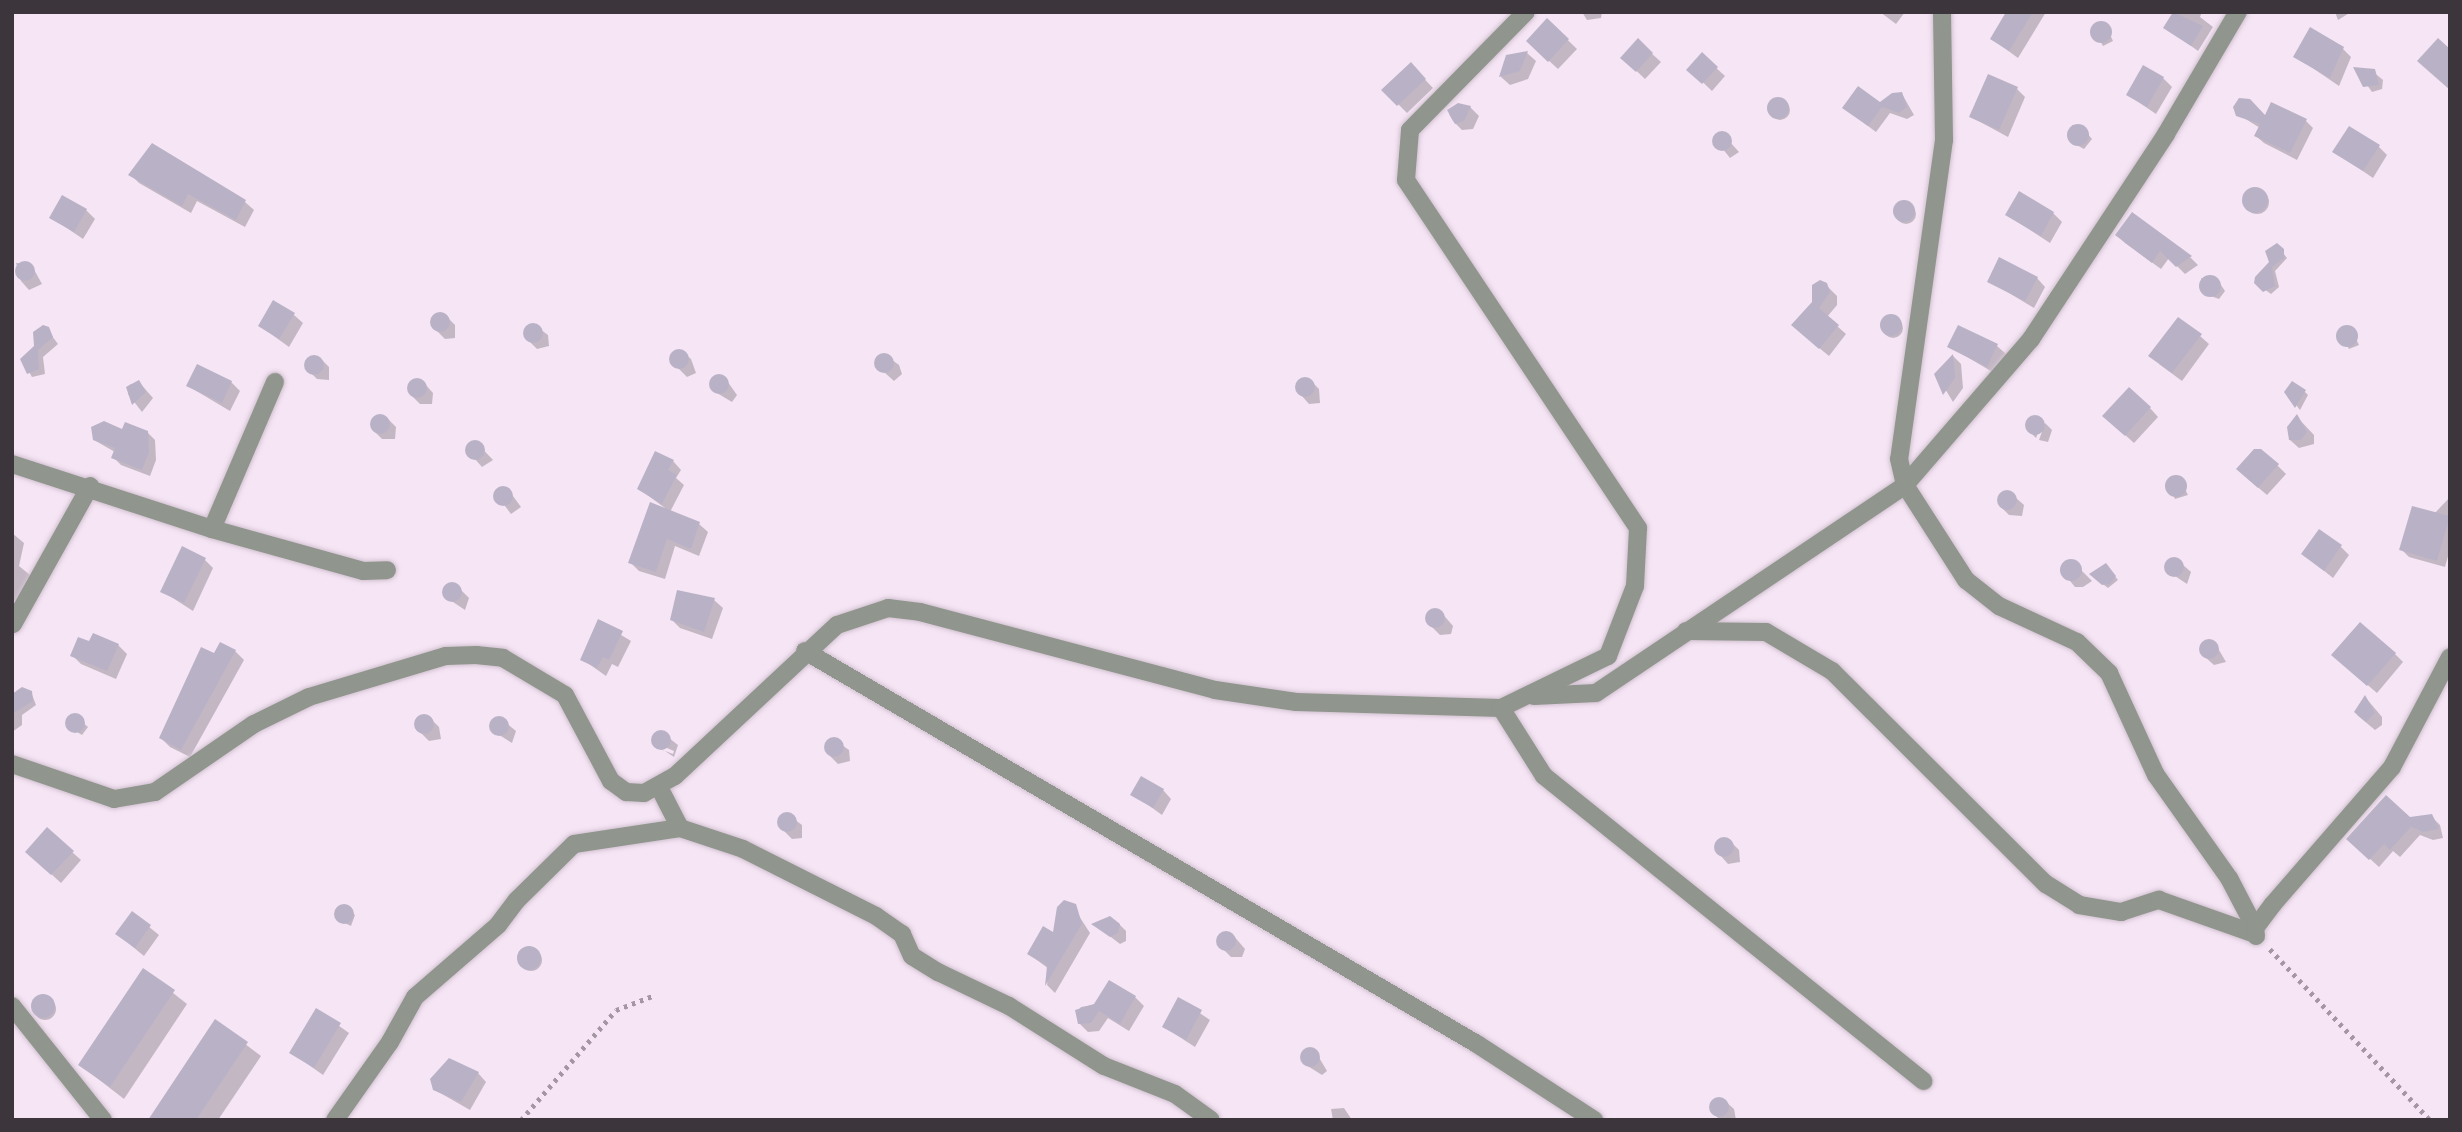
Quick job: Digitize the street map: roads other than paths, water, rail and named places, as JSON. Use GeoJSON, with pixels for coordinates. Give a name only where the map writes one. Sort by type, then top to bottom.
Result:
{"type":"FeatureCollection","features":[{"type":"Feature","properties":{"kind":"street"},"geometry":{"type":"LineString","coordinates":[[12,764],[114,799],[155,792],[254,724],[309,697],[446,656],[476,655],[503,658],[565,695],[611,781],[626,792],[644,793],[659,787],[805,651],[837,625],[888,608],[920,612],[1215,690],[1309,703],[1501,708],[1608,656],[1635,586],[1638,528],[1406,180],[1410,130],[1526,12]]}},
{"type":"Feature","properties":{"kind":"street"},"geometry":{"type":"LineString","coordinates":[[1942,12],[1944,141],[1899,458],[1905,485],[1966,580],[2000,606],[2077,642],[2109,673],[2156,775],[2229,878],[2256,933]]}},
{"type":"Feature","properties":{"kind":"street"},"geometry":{"type":"LineString","coordinates":[[1525,697],[1595,693],[1905,485],[2031,339],[2166,134],[2238,12]]}},
{"type":"Feature","properties":{"kind":"street"},"geometry":{"type":"LineString","coordinates":[[212,528],[275,382]]}},
{"type":"Feature","properties":{"kind":"street"},"geometry":{"type":"LineString","coordinates":[[12,464],[90,486],[212,528],[363,570],[387,570]]}},
{"type":"Feature","properties":{"kind":"street"},"geometry":{"type":"LineString","coordinates":[[13,624],[90,486]]}},
{"type":"Feature","properties":{"kind":"street"},"geometry":{"type":"LineString","coordinates":[[1686,631],[1766,632],[1832,671],[2046,884],[2079,905],[2121,912],[2159,900],[2256,933]]}},
{"type":"Feature","properties":{"kind":"street"},"geometry":{"type":"LineString","coordinates":[[805,651],[1477,1044],[1594,1120]]}},
{"type":"Feature","properties":{"kind":"street"},"geometry":{"type":"LineString","coordinates":[[2256,933],[2392,768],[2450,657]]}},
{"type":"Feature","properties":{"kind":"street"},"geometry":{"type":"LineString","coordinates":[[1501,708],[1544,776],[1924,1081]]}},
{"type":"Feature","properties":{"kind":"street"},"geometry":{"type":"LineString","coordinates":[[659,787],[680,828]]}},
{"type":"Feature","properties":{"kind":"street"},"geometry":{"type":"LineString","coordinates":[[335,1120],[390,1042],[415,997],[498,925],[517,900],[574,844],[680,828],[743,849],[876,916],[902,934],[912,956],[929,967],[1000,1000],[1104,1066],[1175,1094],[1211,1120]]}},
{"type":"Feature","properties":{"kind":"street"},"geometry":{"type":"LineString","coordinates":[[12,1006],[103,1120]]}}]}
